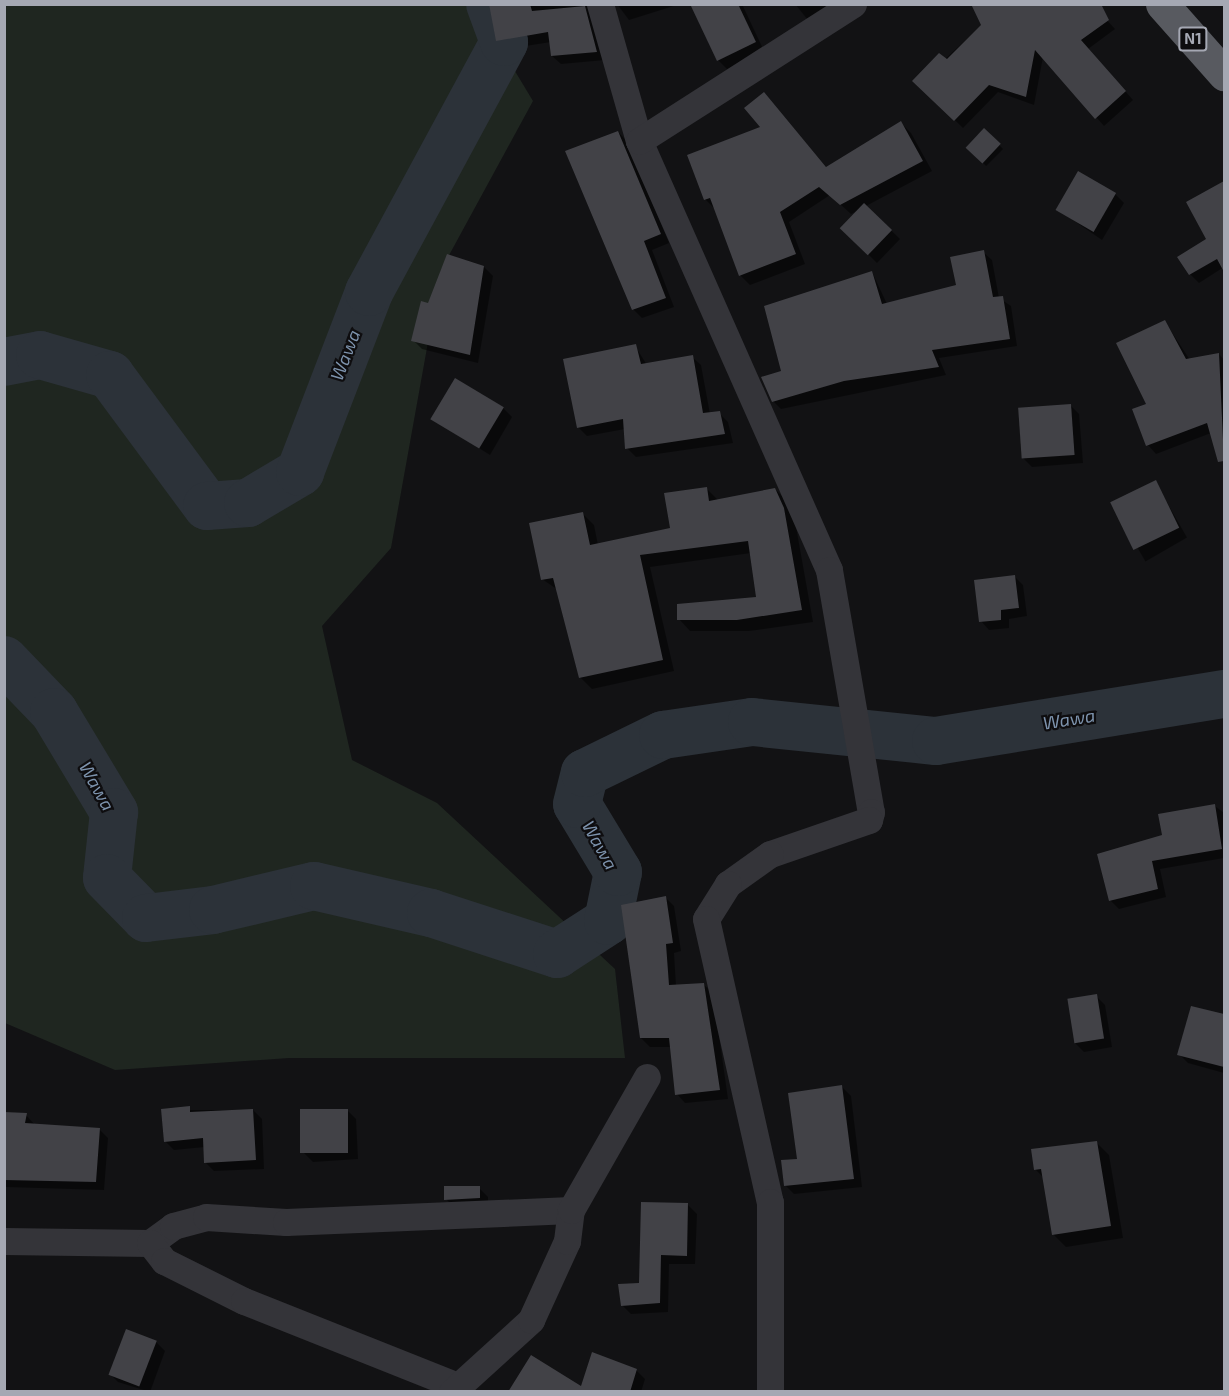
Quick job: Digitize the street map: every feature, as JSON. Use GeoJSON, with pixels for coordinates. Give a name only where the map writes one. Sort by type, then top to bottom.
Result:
{"type":"FeatureCollection","features":[{"type":"Feature","properties":{"kind":"highway","name":"N1"},"geometry":{"type":"LineString","coordinates":[[1162,4],[1224,74]]}},
{"type":"Feature","properties":{"kind":"street"},"geometry":{"type":"LineString","coordinates":[[600,4],[639,141],[829,570],[857,733],[869,820],[770,854],[728,884],[706,919],[770,1203],[770,1392]]}},
{"type":"Feature","properties":{"kind":"street"},"geometry":{"type":"LineString","coordinates":[[639,141],[853,4]]}},
{"type":"Feature","properties":{"kind":"street"},"geometry":{"type":"LineString","coordinates":[[150,1243],[164,1262],[244,1301],[455,1389],[531,1320],[567,1241],[571,1210],[647,1077]]}},
{"type":"Feature","properties":{"kind":"street"},"geometry":{"type":"LineString","coordinates":[[4,1241],[150,1243],[173,1226],[206,1217],[286,1222],[571,1210]]}},
{"type":"Feature","properties":{"kind":"shaded area"},"geometry":{"type":"Polygon","coordinates":[[[4,5],[475,5],[533,101],[441,270],[391,548],[322,626],[352,760],[437,803],[615,969],[625,1058],[289,1058],[115,1070],[5,1023],[4,5]]]}},
{"type":"Feature","properties":{"kind":"building"},"geometry":{"type":"Polygon","coordinates":[[[489,4],[530,4],[532,11],[585,6],[597,52],[551,56],[548,32],[496,41],[489,4]]]}},
{"type":"Feature","properties":{"kind":"building"},"geometry":{"type":"Polygon","coordinates":[[[690,4],[738,4],[756,42],[717,61],[690,4]]]}},
{"type":"Feature","properties":{"kind":"building"},"geometry":{"type":"Polygon","coordinates":[[[971,4],[1101,4],[1109,20],[1081,40],[1126,91],[1095,119],[1035,50],[1026,97],[989,85],[954,121],[912,81],[939,53],[947,59],[981,25],[971,4]]]}},
{"type":"Feature","properties":{"kind":"building"},"geometry":{"type":"Polygon","coordinates":[[[764,92],[826,167],[901,121],[923,161],[840,205],[819,187],[780,212],[796,254],[739,276],[710,198],[704,200],[687,155],[760,127],[744,108],[764,92]]]}},
{"type":"Feature","properties":{"kind":"building"},"geometry":{"type":"Polygon","coordinates":[[[984,128],[1001,144],[982,163],[966,148],[984,128]]]}},
{"type":"Feature","properties":{"kind":"building"},"geometry":{"type":"Polygon","coordinates":[[[618,131],[661,234],[644,241],[666,298],[632,310],[565,151],[618,131]]]}},
{"type":"Feature","properties":{"kind":"building"},"geometry":{"type":"Polygon","coordinates":[[[1078,171],[1116,193],[1094,232],[1056,210],[1078,171]]]}},
{"type":"Feature","properties":{"kind":"building"},"geometry":{"type":"Polygon","coordinates":[[[1224,181],[1224,272],[1217,259],[1189,275],[1177,257],[1206,239],[1186,202],[1224,181]]]}},
{"type":"Feature","properties":{"kind":"building"},"geometry":{"type":"Polygon","coordinates":[[[864,203],[892,230],[868,255],[840,228],[864,203]]]}},
{"type":"Feature","properties":{"kind":"building"},"geometry":{"type":"Polygon","coordinates":[[[984,250],[993,297],[1003,296],[1010,339],[932,350],[939,367],[844,381],[772,402],[761,377],[781,371],[764,306],[872,271],[882,304],[956,285],[950,257],[984,250]]]}},
{"type":"Feature","properties":{"kind":"building"},"geometry":{"type":"Polygon","coordinates":[[[447,254],[484,266],[470,355],[411,341],[421,301],[428,303],[447,254]]]}},
{"type":"Feature","properties":{"kind":"building"},"geometry":{"type":"Polygon","coordinates":[[[1165,320],[1186,359],[1219,353],[1224,461],[1218,462],[1207,423],[1146,446],[1132,409],[1146,404],[1116,343],[1165,320]]]}},
{"type":"Feature","properties":{"kind":"building"},"geometry":{"type":"Polygon","coordinates":[[[636,344],[641,364],[693,355],[703,413],[720,411],[725,434],[625,449],[623,419],[577,428],[563,359],[636,344]]]}},
{"type":"Feature","properties":{"kind":"building"},"geometry":{"type":"Polygon","coordinates":[[[455,378],[504,407],[479,449],[430,419],[455,378]]]}},
{"type":"Feature","properties":{"kind":"building"},"geometry":{"type":"Polygon","coordinates":[[[1071,404],[1075,455],[1022,459],[1018,408],[1071,404]]]}},
{"type":"Feature","properties":{"kind":"building"},"geometry":{"type":"Polygon","coordinates":[[[1156,480],[1179,528],[1133,550],[1110,502],[1156,480]]]}},
{"type":"Feature","properties":{"kind":"building"},"geometry":{"type":"Polygon","coordinates":[[[707,487],[709,501],[775,488],[784,508],[802,610],[737,620],[677,620],[677,604],[756,597],[748,541],[640,555],[663,660],[579,678],[553,578],[541,580],[529,523],[583,512],[590,545],[670,528],[664,493],[707,487]]]}},
{"type":"Feature","properties":{"kind":"building"},"geometry":{"type":"Polygon","coordinates":[[[1015,575],[1019,608],[1001,610],[1001,620],[979,622],[974,580],[1015,575]]]}},
{"type":"Feature","properties":{"kind":"building"},"geometry":{"type":"Polygon","coordinates":[[[1215,804],[1222,849],[1152,861],[1158,889],[1109,901],[1097,854],[1162,835],[1158,814],[1215,804]]]}},
{"type":"Feature","properties":{"kind":"building"},"geometry":{"type":"Polygon","coordinates":[[[666,896],[673,943],[666,944],[669,985],[704,983],[720,1090],[675,1095],[669,1038],[640,1038],[621,905],[666,896]]]}},
{"type":"Feature","properties":{"kind":"building"},"geometry":{"type":"Polygon","coordinates":[[[1097,994],[1104,1038],[1074,1043],[1067,999],[1097,994]]]}},
{"type":"Feature","properties":{"kind":"building"},"geometry":{"type":"Polygon","coordinates":[[[1191,1006],[1224,1014],[1224,1067],[1177,1055],[1191,1006]]]}},
{"type":"Feature","properties":{"kind":"building"},"geometry":{"type":"Polygon","coordinates":[[[842,1085],[854,1179],[784,1186],[781,1160],[797,1159],[788,1093],[842,1085]]]}},
{"type":"Feature","properties":{"kind":"building"},"geometry":{"type":"Polygon","coordinates":[[[190,1106],[190,1112],[253,1109],[256,1160],[204,1163],[203,1138],[164,1142],[161,1109],[190,1106]]]}},
{"type":"Feature","properties":{"kind":"building"},"geometry":{"type":"Polygon","coordinates":[[[300,1109],[348,1109],[348,1153],[300,1153],[300,1109]]]}},
{"type":"Feature","properties":{"kind":"building"},"geometry":{"type":"Polygon","coordinates":[[[4,1112],[27,1113],[25,1123],[100,1128],[96,1182],[4,1180],[4,1112]]]}},
{"type":"Feature","properties":{"kind":"building"},"geometry":{"type":"Polygon","coordinates":[[[1097,1141],[1111,1226],[1052,1235],[1041,1169],[1034,1170],[1031,1149],[1097,1141]]]}},
{"type":"Feature","properties":{"kind":"building"},"geometry":{"type":"Polygon","coordinates":[[[444,1186],[480,1186],[480,1198],[444,1200],[444,1186]]]}},
{"type":"Feature","properties":{"kind":"building"},"geometry":{"type":"Polygon","coordinates":[[[641,1202],[688,1203],[687,1256],[661,1255],[660,1303],[621,1306],[618,1284],[639,1283],[641,1202]]]}},
{"type":"Feature","properties":{"kind":"building"},"geometry":{"type":"Polygon","coordinates":[[[126,1329],[157,1341],[139,1387],[108,1375],[126,1329]]]}},
{"type":"Feature","properties":{"kind":"building"},"geometry":{"type":"Polygon","coordinates":[[[592,1352],[637,1369],[630,1392],[508,1392],[531,1355],[581,1386],[592,1352]]]}},
{"type":"Feature","properties":{"kind":"waterway","name":"Wawa"},"geometry":{"type":"LineString","coordinates":[[4,362],[40,355],[110,375],[207,506],[248,503],[300,472],[369,292],[504,42],[490,4]]}},
{"type":"Feature","properties":{"kind":"waterway","name":"Wawa"},"geometry":{"type":"LineString","coordinates":[[4,660],[54,712],[114,812],[107,878],[146,918],[213,910],[314,886],[431,913],[557,954],[608,921],[618,872],[577,804],[585,773],[663,735],[752,722],[936,741],[1224,694]]}}]}
